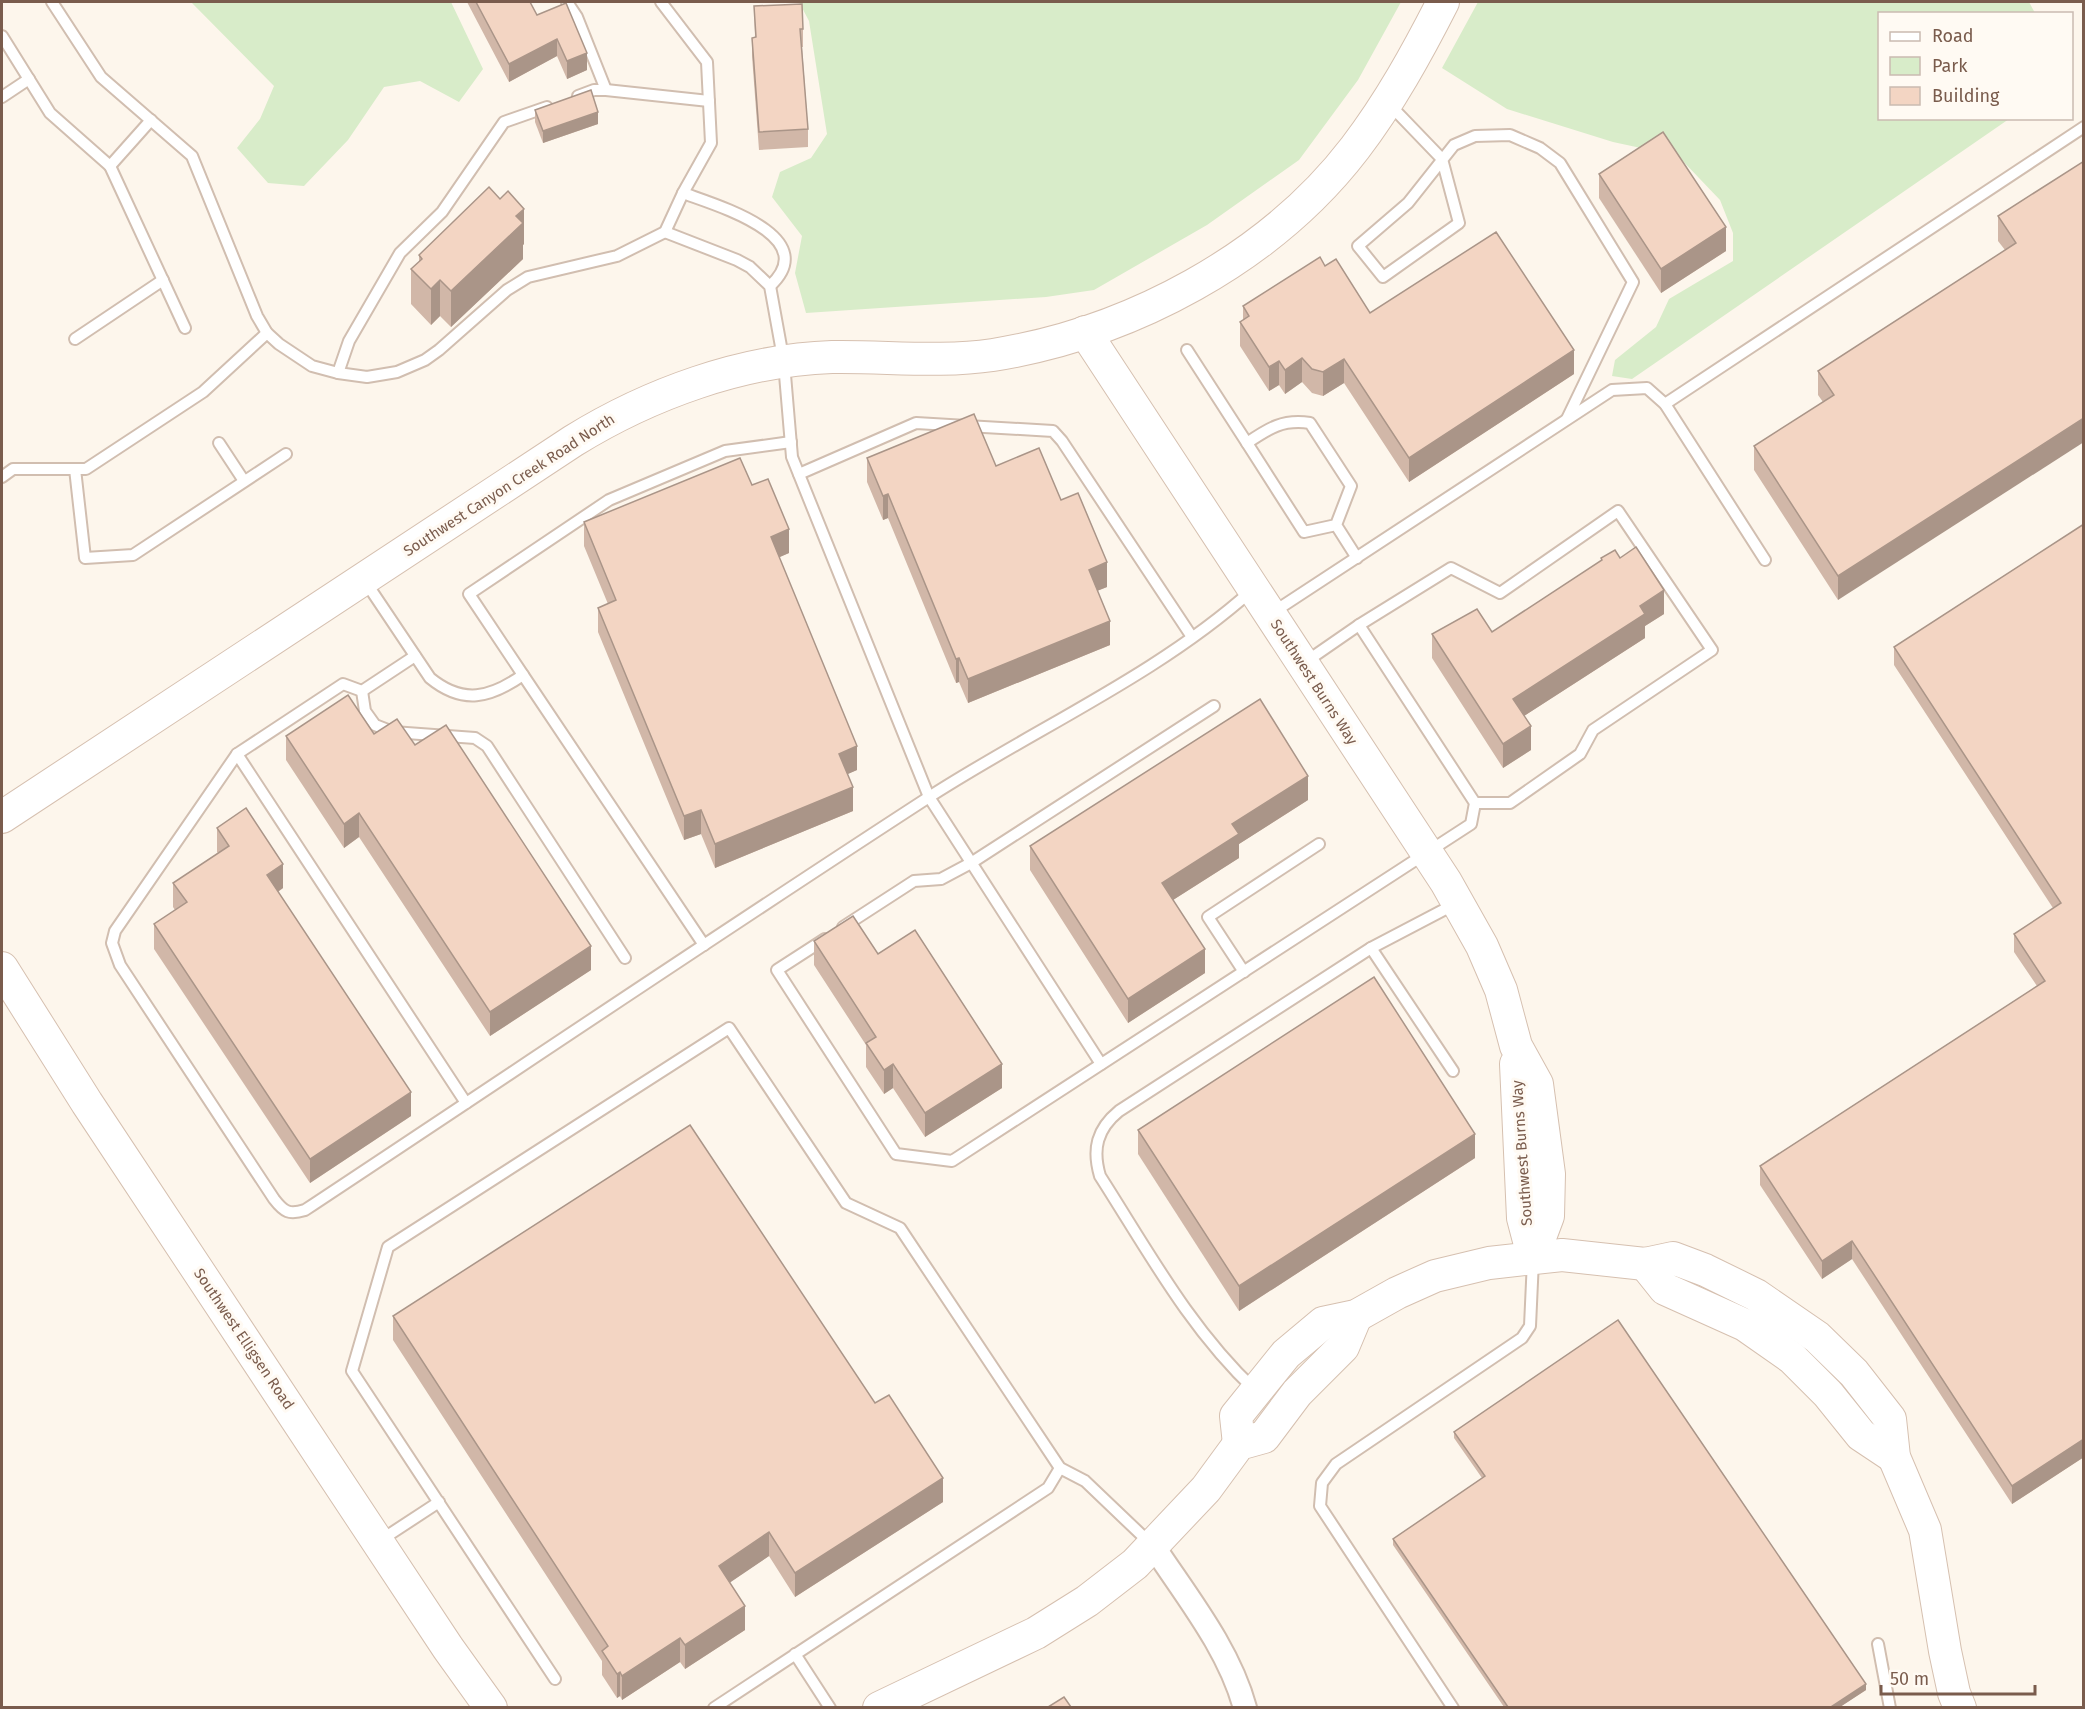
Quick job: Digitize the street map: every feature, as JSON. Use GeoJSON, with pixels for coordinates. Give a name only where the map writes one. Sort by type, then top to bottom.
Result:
{"type":"FeatureCollection","features":[{"type":"Feature","properties":{"kind":"street","name":"Southwest Canyon Creek Road North"},"geometry":{"type":"LineString","coordinates":[[2,817],[573,441],[624,412],[709,380],[784,363],[829,357],[993,355],[1085,332],[1169,297],[1207,276],[1274,231],[1312,197],[1334,172],[1388,102],[1411,67],[1443,2]]}},
{"type":"Feature","properties":{"kind":"street","name":"Southwest Burns Way"},"geometry":{"type":"LineString","coordinates":[[1085,332],[1459,902],[1497,982],[1516,1046],[1537,1084],[1549,1174],[1548,1216],[1533,1256]]}},
{"type":"Feature","properties":{"kind":"street","name":"Southwest Elligsen Road"},"geometry":{"type":"LineString","coordinates":[[2,968],[94,1113],[378,1542],[491,1707]]}},
{"type":"Feature","properties":{"kind":"street"},"geometry":{"type":"LineString","coordinates":[[1239,1444],[1236,1416],[1286,1354],[1323,1323],[1356,1316],[1397,1293],[1435,1276],[1489,1263],[1533,1256],[1587,1256],[1645,1264],[1673,1258],[1705,1270],[1756,1295],[1795,1319],[1835,1352],[1890,1419],[1894,1457],[1911,1493],[1924,1530],[1945,1651],[1954,1693],[1960,1707]]}},
{"type":"Feature","properties":{"kind":"street"},"geometry":{"type":"LineString","coordinates":[[879,1707],[1036,1633],[1087,1601],[1154,1547],[1206,1489],[1239,1444],[1264,1437],[1298,1393],[1343,1347],[1356,1316]]}},
{"type":"Feature","properties":{"kind":"street"},"geometry":{"type":"LineString","coordinates":[[1154,1547],[1206,1625],[1226,1662],[1245,1707]]}},
{"type":"Feature","properties":{"kind":"lane"},"geometry":{"type":"LineString","coordinates":[[52,2],[101,77],[192,156],[257,316],[267,333],[312,366],[338,374],[367,376],[397,372],[425,360],[507,290],[528,277],[617,256],[665,232],[683,193],[711,143],[707,62],[661,2]]}},
{"type":"Feature","properties":{"kind":"lane"},"geometry":{"type":"LineString","coordinates":[[567,2],[577,17],[606,90]]}},
{"type":"Feature","properties":{"kind":"lane"},"geometry":{"type":"LineString","coordinates":[[2,36],[58,121],[110,166],[185,328]]}},
{"type":"Feature","properties":{"kind":"lane"},"geometry":{"type":"LineString","coordinates":[[2,97],[29,79]]}},
{"type":"Feature","properties":{"kind":"lane"},"geometry":{"type":"LineString","coordinates":[[572,98],[594,90],[606,90],[708,101]]}},
{"type":"Feature","properties":{"kind":"lane"},"geometry":{"type":"LineString","coordinates":[[338,374],[349,341],[400,253],[441,212],[504,122],[560,102]]}},
{"type":"Feature","properties":{"kind":"lane"},"geometry":{"type":"LineString","coordinates":[[1388,102],[1442,159],[1459,223],[1383,277],[1358,246],[1408,203],[1442,159],[1454,145],[1475,135],[1510,135],[1540,148],[1560,163],[1633,282],[1567,419]]}},
{"type":"Feature","properties":{"kind":"lane"},"geometry":{"type":"LineString","coordinates":[[110,166],[150,120]]}},
{"type":"Feature","properties":{"kind":"lane"},"geometry":{"type":"LineString","coordinates":[[1665,404],[2084,127]]}},
{"type":"Feature","properties":{"kind":"lane"},"geometry":{"type":"LineString","coordinates":[[683,193],[752,220],[767,230],[784,257],[782,275],[770,286]]}},
{"type":"Feature","properties":{"kind":"lane"},"geometry":{"type":"LineString","coordinates":[[665,232],[737,260],[750,267],[770,286],[784,363],[792,457],[929,797],[1101,1064]]}},
{"type":"Feature","properties":{"kind":"lane"},"geometry":{"type":"LineString","coordinates":[[75,339],[163,280]]}},
{"type":"Feature","properties":{"kind":"lane"},"geometry":{"type":"LineString","coordinates":[[2,477],[13,469],[86,469],[203,392],[267,333]]}},
{"type":"Feature","properties":{"kind":"lane"},"geometry":{"type":"LineString","coordinates":[[1187,350],[1304,532],[1336,525]]}},
{"type":"Feature","properties":{"kind":"lane"},"geometry":{"type":"LineString","coordinates":[[1270,615],[1612,390],[1647,388],[1665,404],[1765,560]]}},
{"type":"Feature","properties":{"kind":"lane"},"geometry":{"type":"LineString","coordinates":[[1247,443],[1278,423],[1294,421],[1310,423],[1351,486],[1336,525]]}},
{"type":"Feature","properties":{"kind":"lane"},"geometry":{"type":"LineString","coordinates":[[799,474],[916,423],[1053,431],[1062,441],[1192,637]]}},
{"type":"Feature","properties":{"kind":"lane"},"geometry":{"type":"LineString","coordinates":[[704,945],[469,594],[609,500],[725,451],[791,442]]}},
{"type":"Feature","properties":{"kind":"lane"},"geometry":{"type":"LineString","coordinates":[[219,443],[244,481]]}},
{"type":"Feature","properties":{"kind":"lane"},"geometry":{"type":"LineString","coordinates":[[75,469],[85,558],[133,555],[286,454]]}},
{"type":"Feature","properties":{"kind":"lane"},"geometry":{"type":"LineString","coordinates":[[1302,664],[1359,625],[1451,568],[1500,593],[1618,511],[1712,650],[1593,730],[1580,754],[1510,803],[1475,803]]}},
{"type":"Feature","properties":{"kind":"lane"},"geometry":{"type":"LineString","coordinates":[[1336,525],[1357,558]]}},
{"type":"Feature","properties":{"kind":"lane"},"geometry":{"type":"LineString","coordinates":[[363,579],[430,678],[444,689],[465,695],[482,696],[503,689],[523,675]]}},
{"type":"Feature","properties":{"kind":"lane"},"geometry":{"type":"LineString","coordinates":[[362,691],[343,684],[237,754],[115,931],[112,943],[120,965],[284,1211],[293,1214],[305,1210],[929,797],[1219,620],[1253,590]]}},
{"type":"Feature","properties":{"kind":"lane"},"geometry":{"type":"LineString","coordinates":[[1214,706],[971,862],[941,879],[914,881],[777,970],[896,1154],[952,1161],[1471,824],[1475,803],[1359,625]]}},
{"type":"Feature","properties":{"kind":"lane"},"geometry":{"type":"LineString","coordinates":[[362,691],[415,656]]}},
{"type":"Feature","properties":{"kind":"lane"},"geometry":{"type":"LineString","coordinates":[[362,691],[365,711],[375,725],[393,732],[475,738],[487,746],[625,958]]}},
{"type":"Feature","properties":{"kind":"lane"},"geometry":{"type":"LineString","coordinates":[[237,754],[466,1103]]}},
{"type":"Feature","properties":{"kind":"lane"},"geometry":{"type":"LineString","coordinates":[[1244,972],[1208,917],[1319,844]]}},
{"type":"Feature","properties":{"kind":"lane"},"geometry":{"type":"LineString","coordinates":[[1256,1390],[1227,1363],[1198,1329],[1100,1176],[1095,1147],[1106,1122],[1119,1111],[1371,948],[1459,902]]}},
{"type":"Feature","properties":{"kind":"lane"},"geometry":{"type":"LineString","coordinates":[[1371,948],[1453,1071]]}},
{"type":"Feature","properties":{"kind":"lane"},"geometry":{"type":"LineString","coordinates":[[555,1679],[352,1371],[388,1247],[729,1028],[846,1203],[900,1228],[1060,1468],[1085,1481],[1154,1547]]}},
{"type":"Feature","properties":{"kind":"lane"},"geometry":{"type":"LineString","coordinates":[[1454,1707],[1320,1506],[1322,1483],[1336,1464],[1522,1338],[1530,1326],[1533,1256]]}},
{"type":"Feature","properties":{"kind":"lane"},"geometry":{"type":"LineString","coordinates":[[714,1707],[1048,1488],[1060,1468]]}},
{"type":"Feature","properties":{"kind":"lane"},"geometry":{"type":"LineString","coordinates":[[378,1542],[439,1503]]}},
{"type":"Feature","properties":{"kind":"lane"},"geometry":{"type":"LineString","coordinates":[[1878,1644],[1890,1707]]}},
{"type":"Feature","properties":{"kind":"lane"},"geometry":{"type":"LineString","coordinates":[[795,1654],[830,1707]]}},
{"type":"Feature","properties":{"kind":"green space"},"geometry":{"type":"Polygon","coordinates":[[[191,2],[451,2],[483,69],[459,102],[420,81],[384,87],[348,140],[304,186],[268,183],[237,148],[260,119],[274,86],[191,2]]]}},
{"type":"Feature","properties":{"kind":"green space"},"geometry":{"type":"Polygon","coordinates":[[[799,2],[1401,2],[1358,80],[1299,160],[1207,225],[1094,290],[1046,297],[806,313],[795,273],[802,236],[772,197],[780,172],[811,158],[827,134],[809,21],[799,2]]]}},
{"type":"Feature","properties":{"kind":"green space"},"geometry":{"type":"Polygon","coordinates":[[[1478,2],[2029,2],[2034,12],[1878,12],[1878,120],[2008,120],[1632,379],[1612,376],[1615,360],[1656,327],[1669,299],[1733,261],[1733,233],[1720,200],[1678,156],[1613,142],[1507,109],[1442,68],[1478,2]]]}},
{"type":"Feature","properties":{"kind":"building"},"geometry":{"type":"Polygon","coordinates":[[[476,2],[530,2],[537,15],[566,3],[587,53],[567,61],[557,39],[509,64],[476,2]]]}},
{"type":"Feature","properties":{"kind":"building"},"geometry":{"type":"Polygon","coordinates":[[[802,4],[803,29],[800,29],[808,129],[759,132],[752,38],[756,37],[754,6],[802,4]]]}},
{"type":"Feature","properties":{"kind":"building"},"geometry":{"type":"Polygon","coordinates":[[[591,90],[598,112],[543,131],[535,110],[591,90]]]}},
{"type":"Feature","properties":{"kind":"building"},"geometry":{"type":"Polygon","coordinates":[[[1663,132],[1726,227],[1661,269],[1599,174],[1663,132]]]}},
{"type":"Feature","properties":{"kind":"building"},"geometry":{"type":"Polygon","coordinates":[[[2084,161],[2084,418],[1838,576],[1754,446],[1834,395],[1818,371],[2016,243],[1998,216],[2084,161]]]}},
{"type":"Feature","properties":{"kind":"building"},"geometry":{"type":"Polygon","coordinates":[[[489,187],[500,199],[508,191],[524,209],[516,216],[523,223],[451,291],[440,280],[431,289],[411,269],[422,259],[419,255],[489,187]]]}},
{"type":"Feature","properties":{"kind":"building"},"geometry":{"type":"Polygon","coordinates":[[[1496,232],[1574,350],[1409,458],[1344,359],[1323,372],[1312,369],[1302,358],[1285,370],[1279,361],[1269,367],[1240,322],[1249,316],[1243,306],[1320,257],[1325,266],[1336,259],[1370,313],[1496,232]]]}},
{"type":"Feature","properties":{"kind":"building"},"geometry":{"type":"Polygon","coordinates":[[[974,414],[996,466],[1039,448],[1061,500],[1078,493],[1107,562],[1089,570],[1110,621],[968,679],[959,658],[956,659],[888,494],[883,496],[867,458],[974,414]]]}},
{"type":"Feature","properties":{"kind":"building"},"geometry":{"type":"Polygon","coordinates":[[[740,458],[752,485],[768,479],[789,529],[771,537],[857,746],[839,754],[853,787],[715,844],[701,810],[684,816],[598,608],[616,600],[584,522],[740,458]]]}},
{"type":"Feature","properties":{"kind":"building"},"geometry":{"type":"Polygon","coordinates":[[[2084,524],[2084,1439],[2012,1486],[1852,1241],[1822,1261],[1760,1166],[2045,981],[2014,934],[2061,903],[1894,647],[2084,524]]]}},
{"type":"Feature","properties":{"kind":"building"},"geometry":{"type":"Polygon","coordinates":[[[1636,547],[1664,590],[1640,606],[1645,614],[1513,699],[1531,726],[1503,744],[1432,634],[1477,609],[1492,632],[1602,560],[1601,558],[1615,550],[1620,558],[1636,547]]]}},
{"type":"Feature","properties":{"kind":"building"},"geometry":{"type":"Polygon","coordinates":[[[348,695],[374,734],[397,719],[415,745],[446,725],[591,946],[490,1012],[359,813],[344,824],[286,736],[348,695]]]}},
{"type":"Feature","properties":{"kind":"building"},"geometry":{"type":"Polygon","coordinates":[[[1260,699],[1308,776],[1232,824],[1239,834],[1162,883],[1205,949],[1128,999],[1030,846],[1260,699]]]}},
{"type":"Feature","properties":{"kind":"building"},"geometry":{"type":"Polygon","coordinates":[[[246,808],[283,864],[267,875],[411,1092],[310,1159],[154,924],[187,902],[173,883],[229,846],[217,828],[246,808]]]}},
{"type":"Feature","properties":{"kind":"building"},"geometry":{"type":"Polygon","coordinates":[[[853,916],[878,954],[915,930],[1002,1064],[925,1113],[893,1064],[884,1070],[866,1043],[876,1037],[814,941],[853,916]]]}},
{"type":"Feature","properties":{"kind":"building"},"geometry":{"type":"Polygon","coordinates":[[[1374,977],[1475,1134],[1239,1286],[1138,1130],[1374,977]]]}},
{"type":"Feature","properties":{"kind":"building"},"geometry":{"type":"Polygon","coordinates":[[[690,1125],[875,1403],[889,1395],[943,1478],[795,1573],[769,1532],[719,1566],[745,1606],[685,1645],[680,1638],[622,1676],[620,1672],[617,1674],[602,1651],[608,1646],[393,1316],[690,1125]]]}},
{"type":"Feature","properties":{"kind":"building"},"geometry":{"type":"Polygon","coordinates":[[[1618,1320],[1866,1684],[1831,1707],[1508,1707],[1393,1539],[1485,1476],[1454,1432],[1618,1320]]]}},
{"type":"Feature","properties":{"kind":"building"},"geometry":{"type":"Polygon","coordinates":[[[1064,1697],[1071,1707],[1048,1707],[1064,1697]]]}}]}
